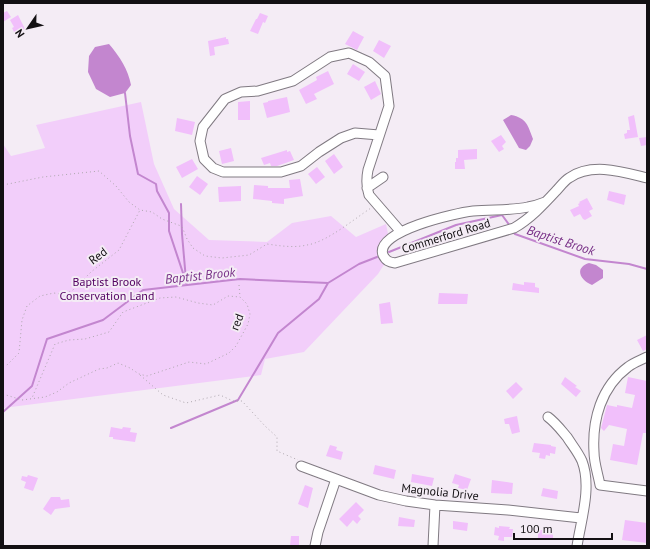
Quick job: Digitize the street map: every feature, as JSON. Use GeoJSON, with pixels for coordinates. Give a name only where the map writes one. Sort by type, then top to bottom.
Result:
{"type":"FeatureCollection","features":[{"type":"Feature","properties":{"kind":"street"},"geometry":{"type":"LineString","coordinates":[[379,135],[355,133],[341,138],[301,166],[282,172],[223,172],[213,168],[204,159],[200,141],[203,127],[225,99],[241,92],[258,91],[293,81],[330,57],[349,54],[369,62],[385,76],[389,106],[368,170],[366,180],[367,188],[369,195],[401,232]]}},
{"type":"Feature","properties":{"kind":"street","name":"Commerford Road"},"geometry":{"type":"LineString","coordinates":[[546,202],[528,207],[452,214],[401,232],[385,243],[382,247],[382,253],[385,259],[389,262],[402,262],[466,241],[510,229],[524,222],[546,202],[568,178],[579,174],[595,170],[624,172],[647,178]]}},
{"type":"Feature","properties":{"kind":"street"},"geometry":{"type":"LineString","coordinates":[[367,188],[383,177]]}},
{"type":"Feature","properties":{"kind":"street"},"geometry":{"type":"LineString","coordinates":[[647,357],[629,366],[614,378],[600,401],[594,428],[594,453],[600,485],[647,491]]}},
{"type":"Feature","properties":{"kind":"street"},"geometry":{"type":"LineString","coordinates":[[548,417],[558,426],[572,444],[582,461],[586,489],[577,546]]}},
{"type":"Feature","properties":{"kind":"street","name":"Magnolia Drive"},"geometry":{"type":"LineString","coordinates":[[301,466],[392,498],[435,505],[508,510],[581,518]]}},
{"type":"Feature","properties":{"kind":"street"},"geometry":{"type":"LineString","coordinates":[[315,546],[318,532],[336,479]]}},
{"type":"Feature","properties":{"kind":"street"},"geometry":{"type":"LineString","coordinates":[[433,546],[435,505]]}},
{"type":"Feature","properties":{"kind":"path"},"geometry":{"type":"LineString","coordinates":[[3,185],[43,177],[99,171],[116,186],[129,202],[140,210],[152,212],[167,221],[181,226],[193,248],[205,256],[222,258],[249,255],[267,244],[284,247],[308,245],[328,237],[376,204]]}},
{"type":"Feature","properties":{"kind":"path","name":"Red"},"geometry":{"type":"LineString","coordinates":[[3,366],[7,365],[19,353],[22,320],[26,306],[40,296],[54,293],[64,296],[73,290],[91,272],[120,250],[140,210]]}},
{"type":"Feature","properties":{"kind":"path"},"geometry":{"type":"LineString","coordinates":[[239,285],[240,297]]}},
{"type":"Feature","properties":{"kind":"path","name":"red"},"geometry":{"type":"LineString","coordinates":[[32,398],[55,344],[69,340],[85,339],[109,332],[123,312],[160,298],[176,298],[213,305],[228,296],[240,297],[247,304],[250,314],[248,324],[236,346],[229,353],[206,364],[189,362],[147,376],[139,374]]}},
{"type":"Feature","properties":{"kind":"path"},"geometry":{"type":"LineString","coordinates":[[3,394],[22,400],[45,397],[57,392],[69,383],[99,369],[107,368],[118,363],[139,374],[163,396],[186,403],[220,395],[233,401],[242,401],[278,438],[277,451],[297,459],[301,466]]}},
{"type":"Feature","properties":{"kind":"green space","name":"Baptist Brook Conservation Land"},"geometry":{"type":"Polygon","coordinates":[[[141,102],[154,164],[174,209],[209,240],[267,242],[292,223],[331,216],[356,237],[386,224],[388,234],[382,239],[379,247],[385,263],[378,274],[304,352],[265,359],[261,375],[3,408],[3,144],[11,156],[45,148],[36,125],[141,102]]]}},
{"type":"Feature","properties":{"kind":"shaded area"},"geometry":{"type":"Polygon","coordinates":[[[109,44],[123,63],[131,85],[125,93],[110,97],[96,89],[88,72],[89,56],[95,47],[109,44]]]}},
{"type":"Feature","properties":{"kind":"shaded area"},"geometry":{"type":"Polygon","coordinates":[[[511,115],[524,120],[530,130],[533,139],[530,146],[526,150],[519,148],[503,120],[511,115]]]}},
{"type":"Feature","properties":{"kind":"shaded area"},"geometry":{"type":"Polygon","coordinates":[[[589,263],[596,265],[603,270],[603,278],[592,285],[584,280],[580,274],[581,268],[589,263]]]}},
{"type":"Feature","properties":{"kind":"building"},"geometry":{"type":"Polygon","coordinates":[[[7,11],[11,17],[3,22],[3,13],[7,11]]]}},
{"type":"Feature","properties":{"kind":"building"},"geometry":{"type":"Polygon","coordinates":[[[260,13],[268,16],[265,23],[263,22],[258,34],[250,31],[260,13]]]}},
{"type":"Feature","properties":{"kind":"building"},"geometry":{"type":"Polygon","coordinates":[[[18,15],[25,29],[16,36],[12,28],[14,27],[10,20],[18,15]]]}},
{"type":"Feature","properties":{"kind":"building"},"geometry":{"type":"Polygon","coordinates":[[[353,31],[364,37],[357,50],[345,44],[353,31]]]}},
{"type":"Feature","properties":{"kind":"building"},"geometry":{"type":"Polygon","coordinates":[[[226,37],[229,44],[214,47],[215,55],[210,56],[208,41],[226,37]]]}},
{"type":"Feature","properties":{"kind":"building"},"geometry":{"type":"Polygon","coordinates":[[[379,40],[391,46],[384,58],[373,51],[379,40]]]}},
{"type":"Feature","properties":{"kind":"building"},"geometry":{"type":"Polygon","coordinates":[[[353,64],[365,72],[359,81],[347,74],[353,64]]]}},
{"type":"Feature","properties":{"kind":"building"},"geometry":{"type":"Polygon","coordinates":[[[328,71],[334,84],[314,94],[317,99],[306,104],[299,90],[317,80],[316,77],[328,71]]]}},
{"type":"Feature","properties":{"kind":"building"},"geometry":{"type":"Polygon","coordinates":[[[375,81],[381,94],[371,100],[364,87],[375,81]]]}},
{"type":"Feature","properties":{"kind":"building"},"geometry":{"type":"Polygon","coordinates":[[[287,97],[290,112],[267,118],[263,103],[287,97]]]}},
{"type":"Feature","properties":{"kind":"building"},"geometry":{"type":"Polygon","coordinates":[[[250,101],[250,120],[238,120],[238,102],[250,101]]]}},
{"type":"Feature","properties":{"kind":"building"},"geometry":{"type":"Polygon","coordinates":[[[634,115],[638,137],[625,139],[624,134],[627,133],[627,130],[630,130],[628,117],[634,115]]]}},
{"type":"Feature","properties":{"kind":"building"},"geometry":{"type":"Polygon","coordinates":[[[177,118],[195,122],[192,135],[175,131],[177,118]]]}},
{"type":"Feature","properties":{"kind":"building"},"geometry":{"type":"Polygon","coordinates":[[[501,135],[506,142],[502,146],[504,149],[499,152],[491,141],[501,135]]]}},
{"type":"Feature","properties":{"kind":"building"},"geometry":{"type":"Polygon","coordinates":[[[647,137],[647,145],[641,146],[639,138],[647,137]]]}},
{"type":"Feature","properties":{"kind":"building"},"geometry":{"type":"Polygon","coordinates":[[[231,148],[234,161],[222,164],[219,151],[231,148]]]}},
{"type":"Feature","properties":{"kind":"building"},"geometry":{"type":"Polygon","coordinates":[[[477,149],[477,159],[464,160],[465,169],[455,169],[456,158],[458,158],[458,150],[477,149]]]}},
{"type":"Feature","properties":{"kind":"building"},"geometry":{"type":"Polygon","coordinates":[[[287,150],[287,152],[290,151],[294,160],[277,166],[271,166],[270,163],[264,165],[261,158],[287,150]]]}},
{"type":"Feature","properties":{"kind":"building"},"geometry":{"type":"Polygon","coordinates":[[[334,154],[343,167],[334,174],[325,161],[334,154]]]}},
{"type":"Feature","properties":{"kind":"building"},"geometry":{"type":"Polygon","coordinates":[[[192,159],[198,169],[182,178],[176,167],[192,159]]]}},
{"type":"Feature","properties":{"kind":"building"},"geometry":{"type":"Polygon","coordinates":[[[317,167],[325,177],[316,184],[308,174],[317,167]]]}},
{"type":"Feature","properties":{"kind":"building"},"geometry":{"type":"Polygon","coordinates":[[[197,176],[208,184],[200,195],[189,187],[197,176]]]}},
{"type":"Feature","properties":{"kind":"building"},"geometry":{"type":"Polygon","coordinates":[[[300,179],[303,196],[284,199],[284,204],[253,199],[254,185],[268,186],[268,188],[290,188],[289,180],[300,179]]]}},
{"type":"Feature","properties":{"kind":"building"},"geometry":{"type":"Polygon","coordinates":[[[241,186],[241,201],[219,202],[218,187],[241,186]]]}},
{"type":"Feature","properties":{"kind":"building"},"geometry":{"type":"Polygon","coordinates":[[[609,191],[626,195],[624,205],[607,200],[609,191]]]}},
{"type":"Feature","properties":{"kind":"building"},"geometry":{"type":"Polygon","coordinates":[[[587,198],[593,209],[589,211],[592,216],[585,220],[580,214],[574,217],[570,210],[579,206],[579,202],[587,198]]]}},
{"type":"Feature","properties":{"kind":"building"},"geometry":{"type":"Polygon","coordinates":[[[524,282],[535,283],[535,287],[539,288],[539,293],[512,290],[513,283],[524,285],[524,282]]]}},
{"type":"Feature","properties":{"kind":"building"},"geometry":{"type":"Polygon","coordinates":[[[439,293],[468,294],[467,304],[438,304],[439,293]]]}},
{"type":"Feature","properties":{"kind":"building"},"geometry":{"type":"Polygon","coordinates":[[[390,302],[393,323],[381,324],[379,304],[390,302]]]}},
{"type":"Feature","properties":{"kind":"building"},"geometry":{"type":"Polygon","coordinates":[[[647,335],[647,349],[643,351],[637,340],[647,335]]]}},
{"type":"Feature","properties":{"kind":"building"},"geometry":{"type":"Polygon","coordinates":[[[565,377],[581,391],[576,397],[561,384],[565,377]]]}},
{"type":"Feature","properties":{"kind":"building"},"geometry":{"type":"Polygon","coordinates":[[[628,377],[647,381],[647,433],[643,433],[637,465],[610,460],[613,444],[624,446],[627,429],[609,425],[604,431],[601,428],[607,405],[632,408],[635,395],[625,393],[628,377]]]}},
{"type":"Feature","properties":{"kind":"building"},"geometry":{"type":"Polygon","coordinates":[[[516,382],[523,389],[513,399],[506,391],[516,382]]]}},
{"type":"Feature","properties":{"kind":"building"},"geometry":{"type":"Polygon","coordinates":[[[517,416],[520,432],[512,434],[509,424],[505,424],[504,419],[517,416]]]}},
{"type":"Feature","properties":{"kind":"building"},"geometry":{"type":"Polygon","coordinates":[[[111,427],[122,429],[123,427],[131,428],[130,432],[137,433],[135,442],[113,439],[113,437],[109,437],[111,427]]]}},
{"type":"Feature","properties":{"kind":"building"},"geometry":{"type":"Polygon","coordinates":[[[534,443],[556,447],[555,454],[550,453],[550,456],[546,455],[545,459],[539,458],[540,453],[532,452],[534,443]]]}},
{"type":"Feature","properties":{"kind":"building"},"geometry":{"type":"Polygon","coordinates":[[[330,445],[337,447],[336,450],[343,452],[341,460],[326,456],[330,445]]]}},
{"type":"Feature","properties":{"kind":"building"},"geometry":{"type":"Polygon","coordinates":[[[375,465],[396,470],[394,479],[373,474],[375,465]]]}},
{"type":"Feature","properties":{"kind":"building"},"geometry":{"type":"Polygon","coordinates":[[[412,474],[434,478],[432,486],[411,482],[412,474]]]}},
{"type":"Feature","properties":{"kind":"building"},"geometry":{"type":"Polygon","coordinates":[[[455,474],[471,479],[467,490],[458,488],[459,485],[452,483],[455,474]]]}},
{"type":"Feature","properties":{"kind":"building"},"geometry":{"type":"Polygon","coordinates":[[[28,475],[38,478],[33,491],[24,488],[26,482],[21,480],[22,476],[27,477],[28,475]]]}},
{"type":"Feature","properties":{"kind":"building"},"geometry":{"type":"Polygon","coordinates":[[[492,480],[513,483],[512,494],[491,493],[492,480]]]}},
{"type":"Feature","properties":{"kind":"building"},"geometry":{"type":"Polygon","coordinates":[[[305,485],[313,488],[308,508],[298,504],[305,485]]]}},
{"type":"Feature","properties":{"kind":"building"},"geometry":{"type":"Polygon","coordinates":[[[543,488],[558,491],[557,499],[541,496],[543,488]]]}},
{"type":"Feature","properties":{"kind":"building"},"geometry":{"type":"Polygon","coordinates":[[[51,497],[60,497],[61,500],[69,499],[70,507],[55,509],[51,515],[43,509],[51,497]]]}},
{"type":"Feature","properties":{"kind":"building"},"geometry":{"type":"Polygon","coordinates":[[[356,502],[364,510],[358,516],[361,519],[357,524],[353,520],[347,527],[339,519],[356,502]]]}},
{"type":"Feature","properties":{"kind":"building"},"geometry":{"type":"Polygon","coordinates":[[[399,517],[415,520],[414,527],[398,526],[399,517]]]}},
{"type":"Feature","properties":{"kind":"building"},"geometry":{"type":"Polygon","coordinates":[[[625,520],[647,523],[647,543],[622,540],[625,520]]]}},
{"type":"Feature","properties":{"kind":"building"},"geometry":{"type":"Polygon","coordinates":[[[453,521],[468,523],[467,531],[453,529],[453,521]]]}},
{"type":"Feature","properties":{"kind":"building"},"geometry":{"type":"Polygon","coordinates":[[[499,526],[510,527],[509,529],[513,529],[512,537],[504,537],[504,541],[498,540],[499,536],[494,535],[495,527],[499,528],[499,526]]]}},
{"type":"Feature","properties":{"kind":"building"},"geometry":{"type":"Polygon","coordinates":[[[538,530],[553,530],[553,538],[538,538],[538,530]]]}},
{"type":"Feature","properties":{"kind":"building"},"geometry":{"type":"Polygon","coordinates":[[[291,536],[299,536],[299,546],[290,546],[291,536]]]}},
{"type":"Feature","properties":{"kind":"waterway"},"geometry":{"type":"LineString","coordinates":[[125,93],[130,136],[138,174],[156,184],[157,191],[169,213],[169,231],[187,285]]}},
{"type":"Feature","properties":{"kind":"waterway"},"geometry":{"type":"LineString","coordinates":[[181,204],[186,280]]}},
{"type":"Feature","properties":{"kind":"waterway","name":"Baptist Brook"},"geometry":{"type":"LineString","coordinates":[[389,252],[456,225],[502,215],[510,226]]}},
{"type":"Feature","properties":{"kind":"waterway","name":"Baptist Brook"},"geometry":{"type":"LineString","coordinates":[[513,232],[585,259],[629,264],[647,269]]}},
{"type":"Feature","properties":{"kind":"waterway","name":"Baptist Brook"},"geometry":{"type":"LineString","coordinates":[[3,412],[32,386],[47,339],[103,320],[143,290],[240,279],[328,283],[359,264],[377,257]]}},
{"type":"Feature","properties":{"kind":"waterway"},"geometry":{"type":"LineString","coordinates":[[171,428],[238,400],[278,333],[319,299],[328,283]]}}]}
